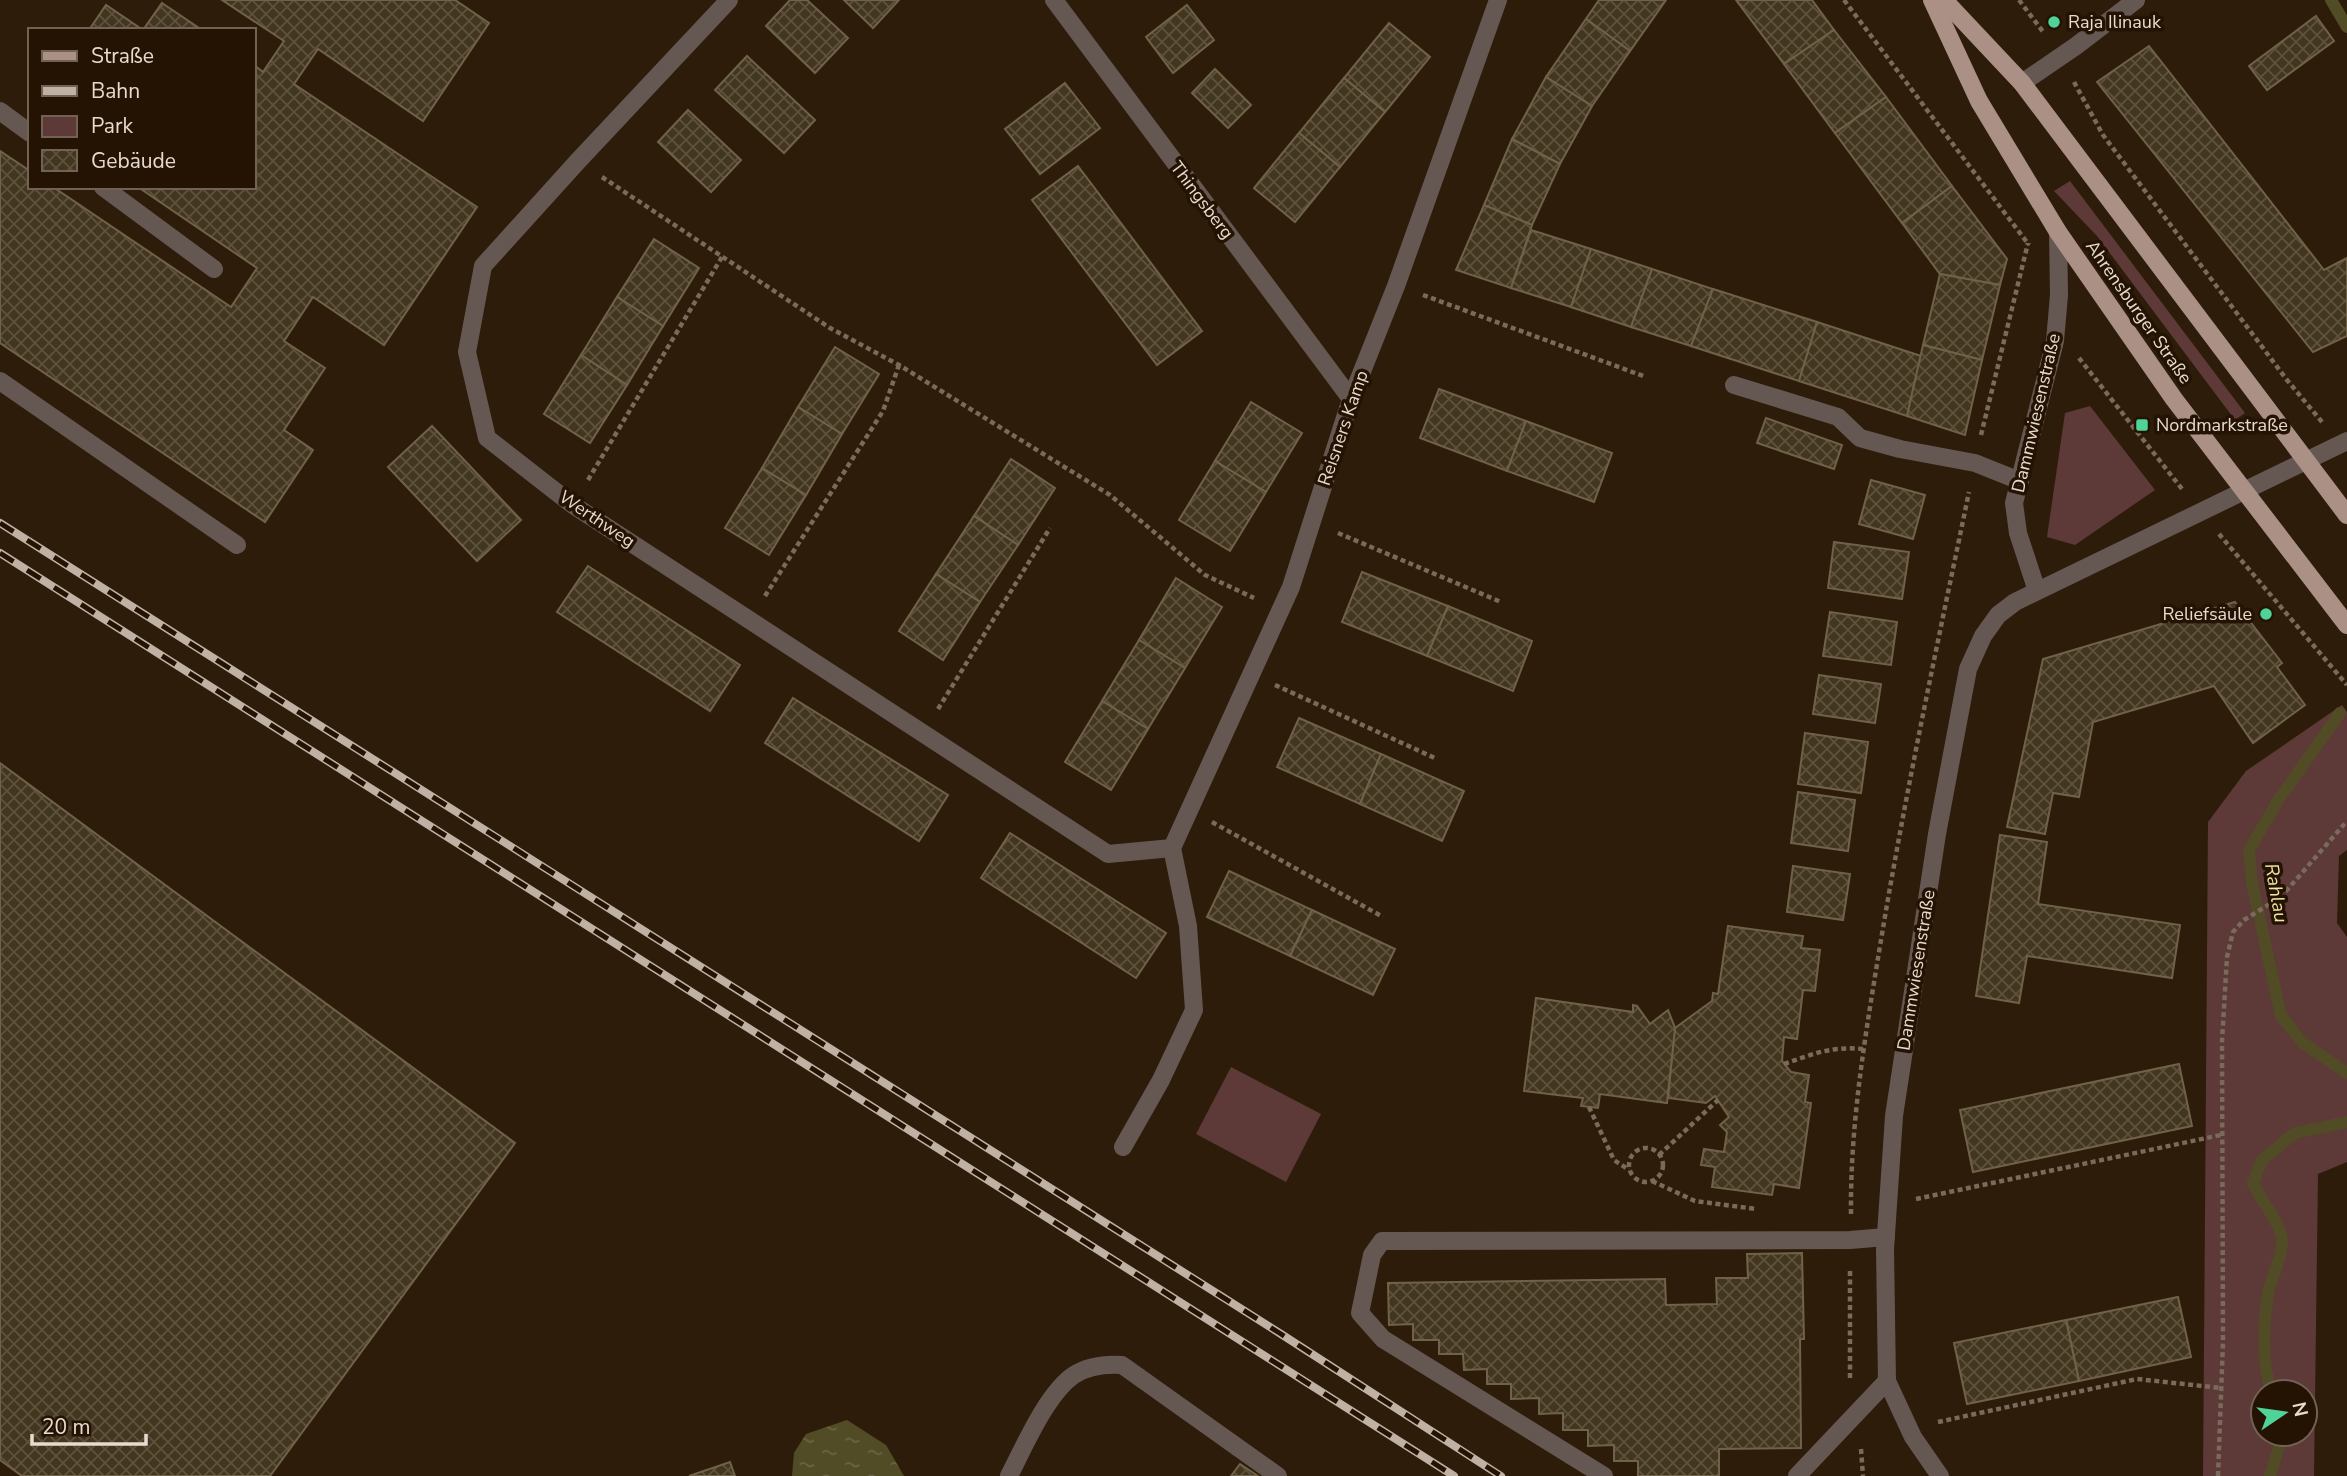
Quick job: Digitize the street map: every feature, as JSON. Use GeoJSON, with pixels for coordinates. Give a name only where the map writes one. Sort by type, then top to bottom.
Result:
{"type":"FeatureCollection","features":[{"type":"Feature","properties":{"kind":"main road","name":"Ahrensburger Straße"},"geometry":{"type":"LineString","coordinates":[[1932,0],[1979,101],[2058,232],[2174,399],[2347,625]]}},
{"type":"Feature","properties":{"kind":"main road"},"geometry":{"type":"LineString","coordinates":[[1944,0],[2022,83],[2347,515]]}},
{"type":"Feature","properties":{"kind":"street","name":"Werthweg"},"geometry":{"type":"LineString","coordinates":[[729,0],[483,266],[467,352],[487,438],[573,505],[1108,854],[1172,848]]}},
{"type":"Feature","properties":{"kind":"street","name":"Thingsberg"},"geometry":{"type":"LineString","coordinates":[[1054,0],[1351,399]]}},
{"type":"Feature","properties":{"kind":"street","name":"Reisners Kamp"},"geometry":{"type":"LineString","coordinates":[[1172,848],[1291,587],[1351,399],[1396,286],[1498,0]]}},
{"type":"Feature","properties":{"kind":"street"},"geometry":{"type":"LineString","coordinates":[[2022,83],[2136,0]]}},
{"type":"Feature","properties":{"kind":"street"},"geometry":{"type":"LineString","coordinates":[[0,111],[28,132]]}},
{"type":"Feature","properties":{"kind":"street"},"geometry":{"type":"LineString","coordinates":[[106,189],[214,269]]}},
{"type":"Feature","properties":{"kind":"street","name":"Dammwiesenstraße"},"geometry":{"type":"LineString","coordinates":[[2037,591],[2015,519],[2014,503],[2055,341],[2059,295],[2058,232]]}},
{"type":"Feature","properties":{"kind":"street"},"geometry":{"type":"LineString","coordinates":[[0,381],[237,545]]}},
{"type":"Feature","properties":{"kind":"street"},"geometry":{"type":"LineString","coordinates":[[1734,384],[1838,416],[1860,438],[1975,463],[2020,481]]}},
{"type":"Feature","properties":{"kind":"street"},"geometry":{"type":"LineString","coordinates":[[2306,462],[2343,443]]}},
{"type":"Feature","properties":{"kind":"street","name":"Dammwiesenstraße"},"geometry":{"type":"LineString","coordinates":[[1887,1381],[1886,1237],[1894,1116],[1937,834],[1968,669],[1983,636],[1998,615],[2015,601],[2306,462]]}},
{"type":"Feature","properties":{"kind":"street"},"geometry":{"type":"LineString","coordinates":[[1123,1147],[1194,1010],[1188,926],[1172,848]]}},
{"type":"Feature","properties":{"kind":"street"},"geometry":{"type":"LineString","coordinates":[[1604,1476],[1383,1339],[1360,1313],[1372,1255],[1382,1241],[1850,1240],[1886,1237]]}},
{"type":"Feature","properties":{"kind":"street"},"geometry":{"type":"LineString","coordinates":[[1009,1476],[1051,1399],[1074,1375],[1104,1364],[1122,1365],[1278,1476]]}},
{"type":"Feature","properties":{"kind":"street"},"geometry":{"type":"LineString","coordinates":[[1797,1476],[1887,1381],[1913,1437],[1940,1476]]}},
{"type":"Feature","properties":{"kind":"path"},"geometry":{"type":"LineString","coordinates":[[1844,0],[2000,204],[2034,253]]}},
{"type":"Feature","properties":{"kind":"path"},"geometry":{"type":"LineString","coordinates":[[2103,135],[2287,380],[2343,443]]}},
{"type":"Feature","properties":{"kind":"path"},"geometry":{"type":"LineString","coordinates":[[578,161],[830,328],[899,365],[1110,495],[1205,575],[1280,610]]}},
{"type":"Feature","properties":{"kind":"path"},"geometry":{"type":"LineString","coordinates":[[573,505],[722,257]]}},
{"type":"Feature","properties":{"kind":"path"},"geometry":{"type":"LineString","coordinates":[[1396,286],[1646,377]]}},
{"type":"Feature","properties":{"kind":"path"},"geometry":{"type":"LineString","coordinates":[[2078,356],[2201,513],[2347,685]]}},
{"type":"Feature","properties":{"kind":"path"},"geometry":{"type":"LineString","coordinates":[[749,620],[883,411],[899,365]]}},
{"type":"Feature","properties":{"kind":"path"},"geometry":{"type":"LineString","coordinates":[[1312,522],[1501,602]]}},
{"type":"Feature","properties":{"kind":"path"},"geometry":{"type":"LineString","coordinates":[[923,732],[1050,528]]}},
{"type":"Feature","properties":{"kind":"path"},"geometry":{"type":"LineString","coordinates":[[1251,674],[1437,759]]}},
{"type":"Feature","properties":{"kind":"path"},"geometry":{"type":"LineString","coordinates":[[1190,810],[1382,917]]}},
{"type":"Feature","properties":{"kind":"path"},"geometry":{"type":"LineString","coordinates":[[2218,1476],[2223,1342],[2222,1041],[2227,957],[2233,932],[2244,920],[2281,897],[2347,821]]}},
{"type":"Feature","properties":{"kind":"path"},"geometry":{"type":"LineString","coordinates":[[1784,1064],[1824,1049],[1863,1049]]}},
{"type":"Feature","properties":{"kind":"path"},"geometry":{"type":"LineString","coordinates":[[1660,1155],[1718,1100]]}},
{"type":"Feature","properties":{"kind":"path"},"geometry":{"type":"LineString","coordinates":[[1589,1107],[1614,1160],[1629,1170],[1636,1180],[1653,1181],[1695,1201],[1760,1210]]}},
{"type":"Feature","properties":{"kind":"path"},"geometry":{"type":"LineString","coordinates":[[1888,1205],[2221,1135]]}},
{"type":"Feature","properties":{"kind":"path"},"geometry":{"type":"LineString","coordinates":[[1629,1170],[1630,1159],[1638,1150],[1650,1149],[1660,1155]]}},
{"type":"Feature","properties":{"kind":"path"},"geometry":{"type":"LineString","coordinates":[[1653,1181],[1662,1170],[1660,1155]]}},
{"type":"Feature","properties":{"kind":"path"},"geometry":{"type":"LineString","coordinates":[[1913,1437],[1935,1423],[2137,1379],[2221,1388]]}},
{"type":"Feature","properties":{"kind":"green space"},"geometry":{"type":"Polygon","coordinates":[[[2070,181],[2245,413],[2235,420],[2097,236],[2054,191],[2070,181]]]}},
{"type":"Feature","properties":{"kind":"green space"},"geometry":{"type":"Polygon","coordinates":[[[2090,406],[2155,490],[2075,545],[2047,537],[2065,413],[2090,406]]]}},
{"type":"Feature","properties":{"kind":"green space"},"geometry":{"type":"Polygon","coordinates":[[[2342,705],[2347,712],[2347,850],[2339,856],[2337,923],[2347,937],[2347,1162],[2318,1174],[2315,1378],[2249,1378],[2249,1448],[2314,1448],[2314,1476],[2203,1476],[2208,822],[2246,771],[2342,705]]]}},
{"type":"Feature","properties":{"kind":"green space"},"geometry":{"type":"Polygon","coordinates":[[[1231,1067],[1321,1114],[1286,1182],[1196,1134],[1231,1067]]]}},
{"type":"Feature","properties":{"kind":"water"},"geometry":{"type":"Polygon","coordinates":[[[847,1420],[886,1445],[904,1476],[792,1476],[794,1453],[806,1434],[847,1420]]]}},
{"type":"Feature","properties":{"kind":"building"},"geometry":{"type":"Polygon","coordinates":[[[222,0],[455,0],[489,23],[423,121],[318,49],[294,84],[477,207],[384,345],[313,297],[284,341],[325,368],[284,430],[313,450],[265,522],[0,343],[0,151],[28,170],[28,189],[56,189],[231,307],[257,268],[141,189],[256,189],[256,67],[263,72],[284,41],[222,0]]]}},
{"type":"Feature","properties":{"kind":"building"},"geometry":{"type":"Polygon","coordinates":[[[790,0],[807,0],[848,38],[815,73],[766,26],[790,0]]]}},
{"type":"Feature","properties":{"kind":"building"},"geometry":{"type":"Polygon","coordinates":[[[844,0],[899,0],[873,28],[844,0]]]}},
{"type":"Feature","properties":{"kind":"building"},"geometry":{"type":"Polygon","coordinates":[[[1599,0],[1666,0],[1630,51],[1586,19],[1599,0]]]}},
{"type":"Feature","properties":{"kind":"building"},"geometry":{"type":"Polygon","coordinates":[[[1736,0],[1812,0],[1834,30],[1784,64],[1736,0]]]}},
{"type":"Feature","properties":{"kind":"building"},"geometry":{"type":"Polygon","coordinates":[[[162,3],[199,28],[144,28],[162,3]]]}},
{"type":"Feature","properties":{"kind":"building"},"geometry":{"type":"Polygon","coordinates":[[[106,5],[140,28],[90,28],[106,5]]]}},
{"type":"Feature","properties":{"kind":"building"},"geometry":{"type":"Polygon","coordinates":[[[1187,5],[1214,40],[1173,73],[1146,37],[1187,5]]]}},
{"type":"Feature","properties":{"kind":"building"},"geometry":{"type":"Polygon","coordinates":[[[2316,16],[2334,41],[2267,90],[2249,66],[2316,16]]]}},
{"type":"Feature","properties":{"kind":"building"},"geometry":{"type":"Polygon","coordinates":[[[1586,19],[1630,51],[1592,106],[1546,77],[1586,19]]]}},
{"type":"Feature","properties":{"kind":"building"},"geometry":{"type":"Polygon","coordinates":[[[1389,23],[1430,57],[1385,112],[1344,78],[1389,23]]]}},
{"type":"Feature","properties":{"kind":"building"},"geometry":{"type":"Polygon","coordinates":[[[1834,30],[1886,97],[1835,133],[1784,64],[1834,30]]]}},
{"type":"Feature","properties":{"kind":"building"},"geometry":{"type":"Polygon","coordinates":[[[2149,46],[2324,270],[2347,258],[2347,336],[2313,352],[2097,82],[2149,46]]]}},
{"type":"Feature","properties":{"kind":"building"},"geometry":{"type":"Polygon","coordinates":[[[747,56],[815,120],[784,153],[715,90],[747,56]]]}},
{"type":"Feature","properties":{"kind":"building"},"geometry":{"type":"Polygon","coordinates":[[[1215,69],[1251,105],[1228,128],[1192,93],[1215,69]]]}},
{"type":"Feature","properties":{"kind":"building"},"geometry":{"type":"Polygon","coordinates":[[[1546,77],[1592,106],[1560,164],[1512,139],[1546,77]]]}},
{"type":"Feature","properties":{"kind":"building"},"geometry":{"type":"Polygon","coordinates":[[[1344,78],[1385,112],[1340,167],[1299,133],[1344,78]]]}},
{"type":"Feature","properties":{"kind":"building"},"geometry":{"type":"Polygon","coordinates":[[[1065,83],[1100,128],[1040,174],[1005,129],[1065,83]]]}},
{"type":"Feature","properties":{"kind":"building"},"geometry":{"type":"Polygon","coordinates":[[[1886,97],[1952,186],[1902,223],[1835,133],[1886,97]]]}},
{"type":"Feature","properties":{"kind":"building"},"geometry":{"type":"Polygon","coordinates":[[[688,110],[741,160],[711,192],[658,142],[688,110]]]}},
{"type":"Feature","properties":{"kind":"building"},"geometry":{"type":"Polygon","coordinates":[[[1299,133],[1340,167],[1295,222],[1254,188],[1299,133]]]}},
{"type":"Feature","properties":{"kind":"building"},"geometry":{"type":"Polygon","coordinates":[[[1512,139],[1560,164],[1532,225],[1484,205],[1512,139]]]}},
{"type":"Feature","properties":{"kind":"building"},"geometry":{"type":"Polygon","coordinates":[[[1078,166],[1202,331],[1157,365],[1032,200],[1078,166]]]}},
{"type":"Feature","properties":{"kind":"building"},"geometry":{"type":"Polygon","coordinates":[[[1952,186],[2007,259],[2000,285],[1940,274],[1902,223],[1952,186]]]}},
{"type":"Feature","properties":{"kind":"building"},"geometry":{"type":"Polygon","coordinates":[[[1484,205],[1532,225],[1511,288],[1456,270],[1484,205]]]}},
{"type":"Feature","properties":{"kind":"building"},"geometry":{"type":"Polygon","coordinates":[[[1531,230],[1591,249],[1571,307],[1511,288],[1531,230]]]}},
{"type":"Feature","properties":{"kind":"building"},"geometry":{"type":"Polygon","coordinates":[[[654,239],[699,268],[663,326],[617,297],[654,239]]]}},
{"type":"Feature","properties":{"kind":"building"},"geometry":{"type":"Polygon","coordinates":[[[1591,249],[1652,269],[1631,327],[1571,307],[1591,249]]]}},
{"type":"Feature","properties":{"kind":"building"},"geometry":{"type":"Polygon","coordinates":[[[1652,269],[1713,289],[1691,346],[1631,327],[1652,269]]]}},
{"type":"Feature","properties":{"kind":"building"},"geometry":{"type":"Polygon","coordinates":[[[1940,274],[2000,285],[1982,360],[1923,345],[1940,274]]]}},
{"type":"Feature","properties":{"kind":"building"},"geometry":{"type":"Polygon","coordinates":[[[1713,289],[1817,322],[1799,381],[1691,346],[1713,289]]]}},
{"type":"Feature","properties":{"kind":"building"},"geometry":{"type":"Polygon","coordinates":[[[617,297],[663,326],[627,385],[581,355],[617,297]]]}},
{"type":"Feature","properties":{"kind":"building"},"geometry":{"type":"Polygon","coordinates":[[[1817,322],[1921,356],[1907,416],[1799,381],[1817,322]]]}},
{"type":"Feature","properties":{"kind":"building"},"geometry":{"type":"Polygon","coordinates":[[[1923,345],[1982,360],[1965,435],[1907,416],[1923,345]]]}},
{"type":"Feature","properties":{"kind":"building"},"geometry":{"type":"Polygon","coordinates":[[[835,347],[879,374],[842,434],[798,407],[835,347]]]}},
{"type":"Feature","properties":{"kind":"building"},"geometry":{"type":"Polygon","coordinates":[[[581,355],[627,385],[590,443],[544,414],[581,355]]]}},
{"type":"Feature","properties":{"kind":"building"},"geometry":{"type":"Polygon","coordinates":[[[1439,389],[1526,421],[1507,471],[1420,438],[1439,389]]]}},
{"type":"Feature","properties":{"kind":"building"},"geometry":{"type":"Polygon","coordinates":[[[1251,402],[1302,433],[1266,492],[1215,461],[1251,402]]]}},
{"type":"Feature","properties":{"kind":"building"},"geometry":{"type":"Polygon","coordinates":[[[798,407],[842,434],[806,495],[762,468],[798,407]]]}},
{"type":"Feature","properties":{"kind":"building"},"geometry":{"type":"Polygon","coordinates":[[[1766,418],[1842,445],[1834,469],[1757,443],[1766,418]]]}},
{"type":"Feature","properties":{"kind":"building"},"geometry":{"type":"Polygon","coordinates":[[[1526,421],[1612,453],[1594,502],[1507,471],[1526,421]]]}},
{"type":"Feature","properties":{"kind":"building"},"geometry":{"type":"Polygon","coordinates":[[[432,426],[521,520],[477,561],[388,467],[432,426]]]}},
{"type":"Feature","properties":{"kind":"building"},"geometry":{"type":"Polygon","coordinates":[[[1011,459],[1055,488],[1018,545],[974,516],[1011,459]]]}},
{"type":"Feature","properties":{"kind":"building"},"geometry":{"type":"Polygon","coordinates":[[[1215,461],[1266,492],[1230,551],[1179,520],[1215,461]]]}},
{"type":"Feature","properties":{"kind":"building"},"geometry":{"type":"Polygon","coordinates":[[[762,468],[806,495],[769,555],[725,528],[762,468]]]}},
{"type":"Feature","properties":{"kind":"building"},"geometry":{"type":"Polygon","coordinates":[[[1871,480],[1925,495],[1913,539],[1859,524],[1871,480]]]}},
{"type":"Feature","properties":{"kind":"building"},"geometry":{"type":"Polygon","coordinates":[[[974,516],[1018,545],[980,602],[936,574],[974,516]]]}},
{"type":"Feature","properties":{"kind":"building"},"geometry":{"type":"Polygon","coordinates":[[[1834,542],[1909,552],[1902,599],[1828,588],[1834,542]]]}},
{"type":"Feature","properties":{"kind":"building"},"geometry":{"type":"Polygon","coordinates":[[[588,566],[740,665],[710,711],[557,612],[588,566]]]}},
{"type":"Feature","properties":{"kind":"building"},"geometry":{"type":"Polygon","coordinates":[[[1362,572],[1448,606],[1427,656],[1342,622],[1362,572]]]}},
{"type":"Feature","properties":{"kind":"building"},"geometry":{"type":"Polygon","coordinates":[[[936,574],[980,602],[943,660],[899,631],[936,574]]]}},
{"type":"Feature","properties":{"kind":"building"},"geometry":{"type":"Polygon","coordinates":[[[1176,578],[1222,607],[1185,668],[1139,640],[1176,578]]]}},
{"type":"Feature","properties":{"kind":"building"},"geometry":{"type":"Polygon","coordinates":[[[2235,602],[2282,663],[2277,667],[2305,705],[2253,743],[2214,686],[2093,722],[2079,797],[2053,793],[2045,834],[2007,827],[2043,659],[2235,602]]]}},
{"type":"Feature","properties":{"kind":"building"},"geometry":{"type":"Polygon","coordinates":[[[1448,606],[1532,641],[1513,691],[1427,656],[1448,606]]]}},
{"type":"Feature","properties":{"kind":"building"},"geometry":{"type":"Polygon","coordinates":[[[1830,612],[1897,622],[1891,665],[1823,656],[1830,612]]]}},
{"type":"Feature","properties":{"kind":"building"},"geometry":{"type":"Polygon","coordinates":[[[1139,640],[1185,668],[1148,729],[1102,701],[1139,640]]]}},
{"type":"Feature","properties":{"kind":"building"},"geometry":{"type":"Polygon","coordinates":[[[1819,675],[1881,684],[1875,723],[1813,714],[1819,675]]]}},
{"type":"Feature","properties":{"kind":"building"},"geometry":{"type":"Polygon","coordinates":[[[793,698],[948,795],[919,841],[765,743],[793,698]]]}},
{"type":"Feature","properties":{"kind":"building"},"geometry":{"type":"Polygon","coordinates":[[[1102,701],[1148,729],[1111,790],[1065,762],[1102,701]]]}},
{"type":"Feature","properties":{"kind":"building"},"geometry":{"type":"Polygon","coordinates":[[[1299,718],[1381,754],[1360,804],[1277,767],[1299,718]]]}},
{"type":"Feature","properties":{"kind":"building"},"geometry":{"type":"Polygon","coordinates":[[[1805,733],[1868,742],[1861,793],[1798,784],[1805,733]]]}},
{"type":"Feature","properties":{"kind":"building"},"geometry":{"type":"Polygon","coordinates":[[[1381,754],[1464,791],[1442,841],[1360,804],[1381,754]]]}},
{"type":"Feature","properties":{"kind":"building"},"geometry":{"type":"Polygon","coordinates":[[[0,763],[515,1143],[270,1476],[22,1476],[0,1460],[0,763]]]}},
{"type":"Feature","properties":{"kind":"building"},"geometry":{"type":"Polygon","coordinates":[[[1798,792],[1855,800],[1848,851],[1791,843],[1798,792]]]}},
{"type":"Feature","properties":{"kind":"building"},"geometry":{"type":"Polygon","coordinates":[[[1010,833],[1166,933],[1136,978],[981,878],[1010,833]]]}},
{"type":"Feature","properties":{"kind":"building"},"geometry":{"type":"Polygon","coordinates":[[[2000,835],[2047,842],[2038,904],[2180,925],[2172,978],[2027,956],[2019,1003],[1976,996],[2000,835]]]}},
{"type":"Feature","properties":{"kind":"building"},"geometry":{"type":"Polygon","coordinates":[[[1793,866],[1850,874],[1843,920],[1787,912],[1793,866]]]}},
{"type":"Feature","properties":{"kind":"building"},"geometry":{"type":"Polygon","coordinates":[[[1229,871],[1312,910],[1290,956],[1207,917],[1229,871]]]}},
{"type":"Feature","properties":{"kind":"building"},"geometry":{"type":"Polygon","coordinates":[[[1312,910],[1395,949],[1373,995],[1290,956],[1312,910]]]}},
{"type":"Feature","properties":{"kind":"building"},"geometry":{"type":"Polygon","coordinates":[[[1728,926],[1803,936],[1801,948],[1820,950],[1815,991],[1803,990],[1797,1039],[1784,1037],[1782,1061],[1791,1072],[1809,1075],[1805,1102],[1811,1103],[1799,1188],[1774,1184],[1772,1195],[1712,1187],[1715,1167],[1701,1165],[1704,1149],[1724,1152],[1727,1132],[1720,1125],[1729,1117],[1715,1096],[1706,1103],[1668,1098],[1675,1028],[1712,1001],[1713,993],[1718,994],[1728,926]]]}},
{"type":"Feature","properties":{"kind":"building"},"geometry":{"type":"Polygon","coordinates":[[[1536,998],[1633,1012],[1633,1005],[1637,1006],[1650,1024],[1668,1010],[1675,1028],[1667,1103],[1600,1094],[1598,1108],[1581,1106],[1583,1098],[1524,1091],[1536,998]]]}},
{"type":"Feature","properties":{"kind":"building"},"geometry":{"type":"Polygon","coordinates":[[[2179,1064],[2192,1126],[1973,1172],[1960,1110],[2179,1064]]]}},
{"type":"Feature","properties":{"kind":"building"},"geometry":{"type":"Polygon","coordinates":[[[1802,1253],[1804,1339],[1800,1339],[1801,1448],[1719,1449],[1719,1476],[1638,1476],[1638,1461],[1614,1461],[1614,1445],[1588,1446],[1588,1430],[1563,1430],[1563,1413],[1539,1414],[1539,1398],[1511,1399],[1511,1384],[1487,1384],[1487,1369],[1464,1370],[1463,1354],[1439,1354],[1439,1340],[1413,1340],[1413,1324],[1389,1325],[1388,1283],[1665,1279],[1666,1305],[1717,1304],[1716,1278],[1748,1278],[1747,1254],[1802,1253]]]}},
{"type":"Feature","properties":{"kind":"building"},"geometry":{"type":"Polygon","coordinates":[[[2178,1297],[2191,1357],[2079,1381],[2066,1320],[2178,1297]]]}},
{"type":"Feature","properties":{"kind":"building"},"geometry":{"type":"Polygon","coordinates":[[[2066,1320],[2079,1381],[1967,1404],[1954,1343],[2066,1320]]]}},
{"type":"Feature","properties":{"kind":"building"},"geometry":{"type":"Polygon","coordinates":[[[730,1462],[735,1476],[689,1476],[730,1462]]]}},
{"type":"Feature","properties":{"kind":"building"},"geometry":{"type":"Polygon","coordinates":[[[1240,1464],[1258,1476],[1231,1476],[1240,1464]]]}},
{"type":"Feature","properties":{"kind":"waterway","name":"Rahlau"},"geometry":{"type":"LineString","coordinates":[[2331,0],[2347,27]]}},
{"type":"Feature","properties":{"kind":"waterway","name":"Rahlau"},"geometry":{"type":"LineString","coordinates":[[2340,713],[2279,799],[2249,850],[2252,883],[2281,1016],[2303,1043],[2347,1073]]}},
{"type":"Feature","properties":{"kind":"waterway","name":"Rahlau"},"geometry":{"type":"LineString","coordinates":[[2268,1378],[2265,1318],[2269,1287],[2282,1241],[2275,1220],[2253,1183],[2262,1160],[2295,1133],[2347,1122]]}},
{"type":"Feature","properties":{"kind":"waterway","name":"Rahlau"},"geometry":{"type":"LineString","coordinates":[[2270,1476],[2279,1448]]}},
{"type":"Feature","properties":{"kind":"railway"},"geometry":{"type":"LineString","coordinates":[[0,523],[1501,1476]]}},
{"type":"Feature","properties":{"kind":"railway"},"geometry":{"type":"LineString","coordinates":[[0,553],[1454,1476]]}},
{"type":"Feature","properties":{"kind":"place","name":"Raja Ilinauk"},"geometry":{"type":"Point","coordinates":[2054,22]}},
{"type":"Feature","properties":{"kind":"place","name":"Nordmarkstraße"},"geometry":{"type":"Point","coordinates":[2142,425]}},
{"type":"Feature","properties":{"kind":"place","name":"Reliefsäule"},"geometry":{"type":"Point","coordinates":[2266,614]}}]}
